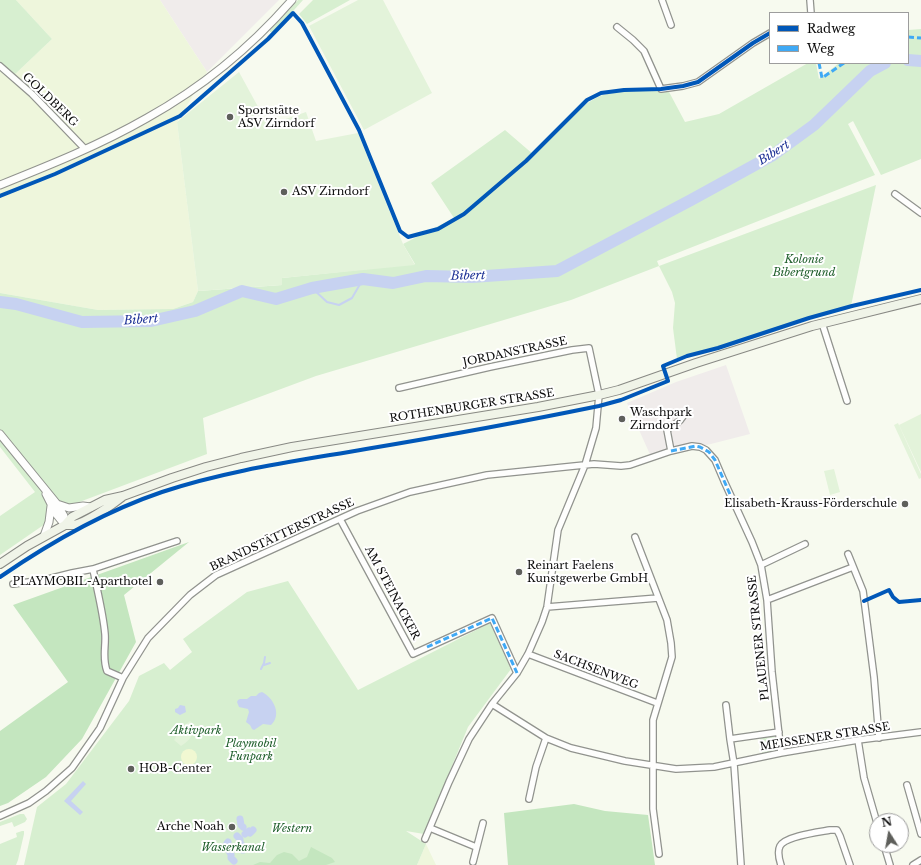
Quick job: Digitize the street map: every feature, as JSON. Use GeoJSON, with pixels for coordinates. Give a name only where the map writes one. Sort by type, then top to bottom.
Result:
{"type":"FeatureCollection","features":[{"type":"Feature","properties":{"kind":"main road","name":"ROTHENBURGER STRASSE"},"geometry":{"type":"LineString","coordinates":[[0,564],[44,536],[65,525],[72,517],[105,500],[122,496],[172,478],[241,458],[292,447],[538,407],[600,395],[822,323],[921,299]]}},
{"type":"Feature","properties":{"kind":"main road","name":"ROTHENBURGER STRASSE"},"geometry":{"type":"LineString","coordinates":[[65,525],[75,525],[84,521],[110,507],[122,496]]}},
{"type":"Feature","properties":{"kind":"street"},"geometry":{"type":"LineString","coordinates":[[0,185],[85,149],[147,118],[203,82],[254,40],[292,0]]}},
{"type":"Feature","properties":{"kind":"street"},"geometry":{"type":"LineString","coordinates":[[663,0],[671,25]]}},
{"type":"Feature","properties":{"kind":"street"},"geometry":{"type":"LineString","coordinates":[[810,0],[811,12]]}},
{"type":"Feature","properties":{"kind":"street"},"geometry":{"type":"LineString","coordinates":[[617,26],[644,52],[661,89],[698,82],[753,43],[769,34]]}},
{"type":"Feature","properties":{"kind":"street","name":"GOLDBERG"},"geometry":{"type":"LineString","coordinates":[[0,66],[32,94],[85,149]]}},
{"type":"Feature","properties":{"kind":"street"},"geometry":{"type":"LineString","coordinates":[[895,194],[921,213]]}},
{"type":"Feature","properties":{"kind":"street"},"geometry":{"type":"LineString","coordinates":[[822,323],[847,401]]}},
{"type":"Feature","properties":{"kind":"street","name":"JORDANSTRASSE"},"geometry":{"type":"LineString","coordinates":[[399,388],[542,356],[589,348],[600,395]]}},
{"type":"Feature","properties":{"kind":"street"},"geometry":{"type":"LineString","coordinates":[[425,838],[466,746],[492,704],[516,673],[528,654],[542,622],[547,607],[558,530],[585,465],[596,428],[600,395]]}},
{"type":"Feature","properties":{"kind":"street"},"geometry":{"type":"LineString","coordinates":[[671,451],[667,430],[680,421],[685,412]]}},
{"type":"Feature","properties":{"kind":"street"},"geometry":{"type":"LineString","coordinates":[[0,434],[44,488],[54,505],[64,516],[65,525]]}},
{"type":"Feature","properties":{"kind":"street","name":"PLAUENER STRASSE"},"geometry":{"type":"LineString","coordinates":[[585,465],[630,465],[671,451],[692,446],[700,447],[714,457],[761,565],[767,600],[772,672],[781,753]]}},
{"type":"Feature","properties":{"kind":"street","name":"BRANDSTÄTTERSTRASSE"},"geometry":{"type":"LineString","coordinates":[[0,816],[29,803],[46,791],[72,768],[100,728],[123,678],[148,638],[190,595],[216,575],[357,511],[410,492],[479,476],[585,465]]}},
{"type":"Feature","properties":{"kind":"street"},"geometry":{"type":"LineString","coordinates":[[54,505],[69,508],[84,506],[91,507]]}},
{"type":"Feature","properties":{"kind":"street"},"geometry":{"type":"LineString","coordinates":[[44,536],[54,505]]}},
{"type":"Feature","properties":{"kind":"street","name":"AM STEINACKER"},"geometry":{"type":"LineString","coordinates":[[340,519],[413,654],[492,618],[516,673]]}},
{"type":"Feature","properties":{"kind":"street"},"geometry":{"type":"LineString","coordinates":[[635,537],[667,620],[672,657],[652,720],[653,809],[659,854]]}},
{"type":"Feature","properties":{"kind":"street"},"geometry":{"type":"LineString","coordinates":[[13,584],[44,580],[93,569],[177,541]]}},
{"type":"Feature","properties":{"kind":"street"},"geometry":{"type":"LineString","coordinates":[[761,565],[805,544]]}},
{"type":"Feature","properties":{"kind":"street"},"geometry":{"type":"LineString","coordinates":[[848,554],[863,591],[874,677],[879,738]]}},
{"type":"Feature","properties":{"kind":"street"},"geometry":{"type":"LineString","coordinates":[[767,600],[852,567]]}},
{"type":"Feature","properties":{"kind":"street"},"geometry":{"type":"LineString","coordinates":[[93,569],[105,635],[104,663],[107,671],[123,678]]}},
{"type":"Feature","properties":{"kind":"street"},"geometry":{"type":"LineString","coordinates":[[547,607],[658,598]]}},
{"type":"Feature","properties":{"kind":"street","name":"SACHSENWEG"},"geometry":{"type":"LineString","coordinates":[[528,654],[657,703]]}},
{"type":"Feature","properties":{"kind":"street","name":"MEISSENER STRASSE"},"geometry":{"type":"LineString","coordinates":[[492,704],[546,738],[593,754],[676,769],[699,769],[734,764],[781,753],[858,740],[921,732]]}},
{"type":"Feature","properties":{"kind":"street"},"geometry":{"type":"LineString","coordinates":[[726,705],[734,764],[741,865]]}},
{"type":"Feature","properties":{"kind":"street"},"geometry":{"type":"LineString","coordinates":[[730,739],[779,732]]}},
{"type":"Feature","properties":{"kind":"street"},"geometry":{"type":"LineString","coordinates":[[529,799],[536,768],[546,738]]}},
{"type":"Feature","properties":{"kind":"street"},"geometry":{"type":"LineString","coordinates":[[858,740],[864,778],[874,813]]}},
{"type":"Feature","properties":{"kind":"street"},"geometry":{"type":"LineString","coordinates":[[907,785],[921,834]]}},
{"type":"Feature","properties":{"kind":"street"},"geometry":{"type":"LineString","coordinates":[[473,862],[483,823]]}},
{"type":"Feature","properties":{"kind":"street"},"geometry":{"type":"LineString","coordinates":[[430,828],[476,847]]}},
{"type":"Feature","properties":{"kind":"street"},"geometry":{"type":"LineString","coordinates":[[781,865],[778,855],[779,847],[783,843],[790,839],[830,830],[837,830],[850,865]]}},
{"type":"Feature","properties":{"kind":"street"},"geometry":{"type":"LineString","coordinates":[[886,853],[890,865]]}},
{"type":"Feature","properties":{"kind":"street"},"geometry":{"type":"LineString","coordinates":[[913,865],[921,860]]}},
{"type":"Feature","properties":{"kind":"shaded area"},"geometry":{"type":"Polygon","coordinates":[[[16,0],[160,0],[207,72],[177,122],[198,291],[193,302],[173,309],[98,310],[0,293],[0,70],[11,78],[52,39],[16,0]]]}},
{"type":"Feature","properties":{"kind":"shaded area"},"geometry":{"type":"Polygon","coordinates":[[[160,0],[279,0],[207,72],[160,0]]]}},
{"type":"Feature","properties":{"kind":"shaded area"},"geometry":{"type":"Polygon","coordinates":[[[358,0],[383,0],[432,93],[364,130],[309,26],[358,0]]]}},
{"type":"Feature","properties":{"kind":"shaded area","name":"ASV Zirndorf"},"geometry":{"type":"Polygon","coordinates":[[[239,72],[268,125],[306,112],[316,141],[358,133],[403,244],[415,265],[282,278],[282,285],[198,291],[177,122],[239,72]]]}},
{"type":"Feature","properties":{"kind":"shaded area"},"geometry":{"type":"Polygon","coordinates":[[[726,365],[750,434],[652,459],[627,403],[676,382],[726,365]]]}},
{"type":"Feature","properties":{"kind":"shaded area"},"geometry":{"type":"Polygon","coordinates":[[[921,414],[921,472],[899,425],[921,414]]]}},
{"type":"Feature","properties":{"kind":"shaded area"},"geometry":{"type":"Polygon","coordinates":[[[898,423],[921,474],[921,478],[919,479],[894,425],[898,423]]]}},
{"type":"Feature","properties":{"kind":"shaded area"},"geometry":{"type":"Polygon","coordinates":[[[834,469],[840,492],[830,495],[824,471],[834,469]]]}},
{"type":"Feature","properties":{"kind":"shaded area"},"geometry":{"type":"Polygon","coordinates":[[[189,542],[124,595],[136,642],[82,739],[46,777],[8,803],[0,806],[0,731],[68,682],[13,605],[189,542]]]}},
{"type":"Feature","properties":{"kind":"shaded area"},"geometry":{"type":"Polygon","coordinates":[[[190,721],[199,728],[194,730],[189,740],[181,746],[174,740],[181,728],[190,721]]]}},
{"type":"Feature","properties":{"kind":"shaded area"},"geometry":{"type":"Polygon","coordinates":[[[574,804],[605,811],[648,815],[655,865],[508,865],[504,813],[574,804]]]}},
{"type":"Feature","properties":{"kind":"shaded area"},"geometry":{"type":"Polygon","coordinates":[[[426,844],[436,865],[417,865],[426,844]]]}},
{"type":"Feature","properties":{"kind":"shaded area"},"geometry":{"type":"Polygon","coordinates":[[[311,847],[332,858],[335,862],[326,865],[253,865],[260,862],[270,863],[277,855],[284,852],[292,854],[299,861],[307,857],[311,847]]]}},
{"type":"Feature","properties":{"kind":"green space"},"geometry":{"type":"Polygon","coordinates":[[[0,0],[16,0],[52,39],[11,78],[0,70],[0,0]]]}},
{"type":"Feature","properties":{"kind":"green space"},"geometry":{"type":"Polygon","coordinates":[[[298,0],[303,0],[277,29],[270,32],[270,30],[298,0]]]}},
{"type":"Feature","properties":{"kind":"green space"},"geometry":{"type":"Polygon","coordinates":[[[313,0],[350,0],[307,24],[299,14],[313,0]]]}},
{"type":"Feature","properties":{"kind":"green space"},"geometry":{"type":"Polygon","coordinates":[[[921,29],[921,159],[881,175],[853,121],[848,124],[875,175],[657,261],[659,266],[571,300],[316,376],[203,418],[207,454],[74,504],[0,555],[0,516],[35,492],[0,447],[0,293],[98,310],[173,309],[193,302],[198,291],[282,285],[282,278],[415,264],[403,244],[454,218],[431,183],[505,130],[534,155],[568,120],[588,103],[597,97],[607,94],[629,91],[668,90],[685,122],[719,114],[806,64],[816,64],[819,79],[838,64],[909,64],[909,30],[921,29]]]}},
{"type":"Feature","properties":{"kind":"green space","name":"Kolonie Bibertgrund"},"geometry":{"type":"Polygon","coordinates":[[[876,185],[851,306],[795,321],[720,347],[677,359],[673,328],[675,303],[672,292],[659,266],[876,185]]]}},
{"type":"Feature","properties":{"kind":"green space","name":"Playmobil Funpark"},"geometry":{"type":"Polygon","coordinates":[[[288,581],[358,690],[490,623],[511,669],[468,727],[424,834],[406,831],[426,844],[417,865],[24,865],[37,807],[66,784],[129,701],[139,676],[164,663],[170,670],[192,652],[183,639],[247,592],[288,581]]]}},
{"type":"Feature","properties":{"kind":"green space"},"geometry":{"type":"Polygon","coordinates":[[[775,736],[776,747],[774,751],[762,753],[760,738],[775,736]]]}},
{"type":"Feature","properties":{"kind":"green space"},"geometry":{"type":"Polygon","coordinates":[[[20,814],[24,814],[27,819],[25,822],[14,827],[12,822],[0,826],[0,822],[20,814]]]}},
{"type":"Feature","properties":{"kind":"green space"},"geometry":{"type":"Polygon","coordinates":[[[24,831],[24,834],[16,865],[0,865],[0,844],[17,837],[16,833],[24,831]]]}},
{"type":"Feature","properties":{"kind":"sand"},"geometry":{"type":"Polygon","coordinates":[[[186,749],[192,749],[197,754],[195,763],[192,765],[186,765],[181,760],[181,754],[186,749]]]}},
{"type":"Feature","properties":{"kind":"water"},"geometry":{"type":"Polygon","coordinates":[[[262,692],[273,702],[276,716],[271,725],[263,724],[254,730],[246,722],[249,712],[248,709],[239,707],[237,702],[240,699],[247,699],[262,692]]]}},
{"type":"Feature","properties":{"kind":"water"},"geometry":{"type":"Polygon","coordinates":[[[180,705],[185,706],[186,712],[180,715],[175,712],[175,709],[180,705]]]}},
{"type":"Feature","properties":{"kind":"water"},"geometry":{"type":"Polygon","coordinates":[[[83,781],[86,784],[71,801],[83,812],[80,815],[64,801],[83,781]]]}},
{"type":"Feature","properties":{"kind":"waterway","name":"Bibert"},"geometry":{"type":"LineString","coordinates":[[909,60],[921,61]]}},
{"type":"Feature","properties":{"kind":"waterway","name":"Bibert"},"geometry":{"type":"LineString","coordinates":[[0,302],[16,304],[82,322],[151,321],[195,311],[242,291],[276,299],[312,288],[363,279],[393,283],[426,276],[472,277],[557,271],[773,155],[814,125],[870,71],[883,64]]}},
{"type":"Feature","properties":{"kind":"waterway"},"geometry":{"type":"LineString","coordinates":[[312,288],[327,302],[339,305],[352,298],[363,279]]}},
{"type":"Feature","properties":{"kind":"waterway"},"geometry":{"type":"LineString","coordinates":[[261,669],[265,657]]}},
{"type":"Feature","properties":{"kind":"waterway"},"geometry":{"type":"LineString","coordinates":[[264,665],[270,663]]}},
{"type":"Feature","properties":{"kind":"waterway"},"geometry":{"type":"LineString","coordinates":[[240,819],[243,827]]}},
{"type":"Feature","properties":{"kind":"waterway"},"geometry":{"type":"LineString","coordinates":[[245,834],[249,831],[250,833],[253,830]]}},
{"type":"Feature","properties":{"kind":"waterway"},"geometry":{"type":"LineString","coordinates":[[237,836],[240,839],[243,850]]}},
{"type":"Feature","properties":{"kind":"waterway"},"geometry":{"type":"LineString","coordinates":[[228,842],[226,845],[230,848],[229,851],[231,858],[234,861]]}},
{"type":"Feature","properties":{"kind":"marked path"},"geometry":{"type":"LineString","coordinates":[[909,37],[921,38]]}},
{"type":"Feature","properties":{"kind":"marked path"},"geometry":{"type":"LineString","coordinates":[[819,64],[822,78],[843,64]]}},
{"type":"Feature","properties":{"kind":"marked path"},"geometry":{"type":"LineString","coordinates":[[671,451],[696,446],[709,452],[715,460],[736,508]]}},
{"type":"Feature","properties":{"kind":"marked path"},"geometry":{"type":"LineString","coordinates":[[427,647],[492,618],[517,673]]}},
{"type":"Feature","properties":{"kind":"cycle path"},"geometry":{"type":"LineString","coordinates":[[0,196],[55,174],[180,116],[268,39],[293,13],[302,23],[359,130],[400,231],[408,237],[438,229],[464,214],[526,161],[587,100],[601,93],[624,90],[661,89],[698,82],[753,43],[769,34]]}},
{"type":"Feature","properties":{"kind":"cycle path"},"geometry":{"type":"LineString","coordinates":[[0,577],[58,540],[98,518],[140,500],[187,484],[263,467],[453,434],[599,406],[621,400],[668,381],[663,366],[687,356],[718,348],[809,318],[852,306],[921,290]]}},
{"type":"Feature","properties":{"kind":"cycle path"},"geometry":{"type":"LineString","coordinates":[[864,601],[889,590],[893,597],[899,602],[921,600]]}},
{"type":"Feature","properties":{"kind":"place","name":"Sportstätte ASV Zirndorf"},"geometry":{"type":"Point","coordinates":[230,117]}},
{"type":"Feature","properties":{"kind":"place","name":"ASV Zirndorf"},"geometry":{"type":"Point","coordinates":[284,192]}},
{"type":"Feature","properties":{"kind":"place","name":"Waschpark Zirndorf"},"geometry":{"type":"Point","coordinates":[622,419]}},
{"type":"Feature","properties":{"kind":"place","name":"Elisabeth-Krauss-Förderschule"},"geometry":{"type":"Point","coordinates":[905,504]}},
{"type":"Feature","properties":{"kind":"place","name":"Reinart Faelens Kunstgewerbe GmbH"},"geometry":{"type":"Point","coordinates":[519,572]}},
{"type":"Feature","properties":{"kind":"place","name":"PLAYMOBIL-Aparthotel"},"geometry":{"type":"Point","coordinates":[160,582]}},
{"type":"Feature","properties":{"kind":"place","name":"HOB-Center"},"geometry":{"type":"Point","coordinates":[131,769]}},
{"type":"Feature","properties":{"kind":"place","name":"Arche Noah"},"geometry":{"type":"Point","coordinates":[232,827]}},
{"type":"Feature","properties":{"kind":"park label","name":"Aktivpark"},"geometry":{"type":"Point","coordinates":[196,731]}},
{"type":"Feature","properties":{"kind":"park label","name":"Western"},"geometry":{"type":"Point","coordinates":[292,829]}},
{"type":"Feature","properties":{"kind":"park label","name":"Wasserkanal"},"geometry":{"type":"Point","coordinates":[233,848]}}]}
